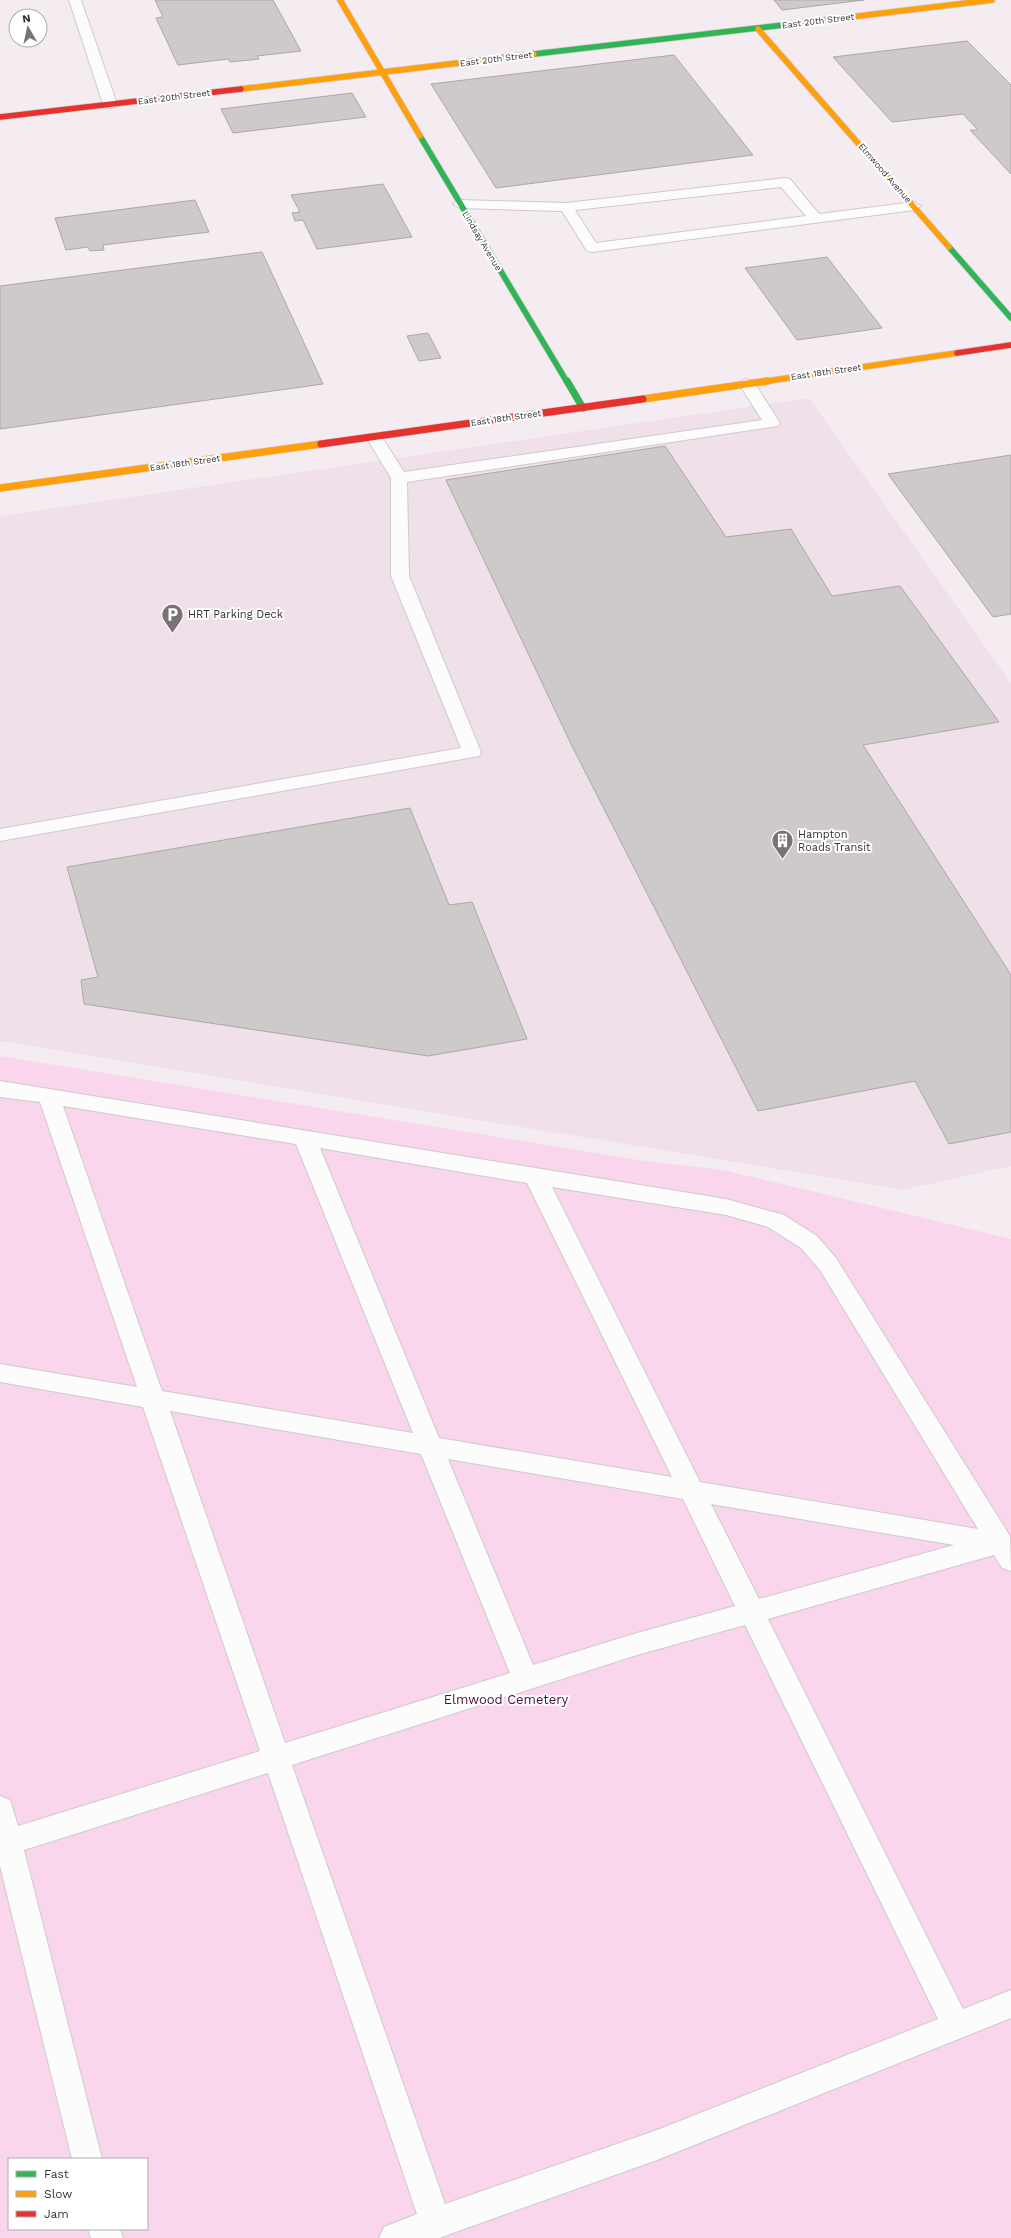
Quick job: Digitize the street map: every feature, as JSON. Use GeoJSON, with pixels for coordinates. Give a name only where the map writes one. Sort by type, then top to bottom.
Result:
{"type":"FeatureCollection","features":[{"type":"Feature","properties":{"kind":"street"},"geometry":{"type":"LineString","coordinates":[[340,0],[383,72]]}},
{"type":"Feature","properties":{"kind":"street","name":"East 20th Street"},"geometry":{"type":"LineString","coordinates":[[0,117],[758,29],[992,0]]}},
{"type":"Feature","properties":{"kind":"street","name":"Elmwood Avenue"},"geometry":{"type":"LineString","coordinates":[[758,29],[1011,318]]}},
{"type":"Feature","properties":{"kind":"street","name":"Lindsay Avenue"},"geometry":{"type":"LineString","coordinates":[[383,72],[460,204],[583,408]]}},
{"type":"Feature","properties":{"kind":"street","name":"East 18th Street"},"geometry":{"type":"LineString","coordinates":[[0,488],[583,408],[1011,346]]}},
{"type":"Feature","properties":{"kind":"lane"},"geometry":{"type":"LineString","coordinates":[[75,0],[110,104]]}},
{"type":"Feature","properties":{"kind":"lane"},"geometry":{"type":"LineString","coordinates":[[460,204],[566,207],[785,182],[816,219]]}},
{"type":"Feature","properties":{"kind":"lane"},"geometry":{"type":"LineString","coordinates":[[566,207],[592,248],[914,206]]}},
{"type":"Feature","properties":{"kind":"lane"},"geometry":{"type":"LineString","coordinates":[[399,478],[772,423],[747,384]]}},
{"type":"Feature","properties":{"kind":"lane"},"geometry":{"type":"LineString","coordinates":[[0,835],[472,752],[400,576],[399,478],[374,436]]}},
{"type":"Feature","properties":{"kind":"lane"},"geometry":{"type":"LineString","coordinates":[[0,1089],[304,1137],[726,1207],[776,1221],[809,1242],[828,1264],[1006,1552]]}},
{"type":"Feature","properties":{"kind":"lane"},"geometry":{"type":"LineString","coordinates":[[49,1096],[436,2223]]}},
{"type":"Feature","properties":{"kind":"lane"},"geometry":{"type":"LineString","coordinates":[[304,1137],[526,1680]]}},
{"type":"Feature","properties":{"kind":"lane"},"geometry":{"type":"LineString","coordinates":[[535,1175],[956,2026]]}},
{"type":"Feature","properties":{"kind":"lane"},"geometry":{"type":"LineString","coordinates":[[0,1373],[692,1491],[1006,1552]]}},
{"type":"Feature","properties":{"kind":"lane"},"geometry":{"type":"LineString","coordinates":[[4,1844],[637,1644],[752,1612],[1006,1552]]}},
{"type":"Feature","properties":{"kind":"lane"},"geometry":{"type":"LineString","coordinates":[[0,1809],[4,1844],[87,2158]]}},
{"type":"Feature","properties":{"kind":"lane"},"geometry":{"type":"LineString","coordinates":[[395,2238],[657,2145],[1011,2004]]}},
{"type":"Feature","properties":{"kind":"shaded area"},"geometry":{"type":"Polygon","coordinates":[[[809,398],[1011,683],[1011,1166],[903,1190],[0,1041],[0,516],[809,398]]]}},
{"type":"Feature","properties":{"kind":"green space","name":"Elmwood Cemetery"},"geometry":{"type":"Polygon","coordinates":[[[0,1056],[651,1162],[723,1170],[1011,1239],[1011,2238],[0,2238],[0,1056]]]}},
{"type":"Feature","properties":{"kind":"building"},"geometry":{"type":"Polygon","coordinates":[[[155,0],[273,0],[301,51],[257,56],[259,59],[230,62],[228,59],[178,65],[156,18],[163,17],[155,0]]]}},
{"type":"Feature","properties":{"kind":"building"},"geometry":{"type":"Polygon","coordinates":[[[774,0],[864,0],[782,10],[774,0]]]}},
{"type":"Feature","properties":{"kind":"building"},"geometry":{"type":"Polygon","coordinates":[[[967,41],[1011,85],[1011,174],[970,130],[978,130],[963,114],[892,122],[833,57],[967,41]]]}},
{"type":"Feature","properties":{"kind":"building"},"geometry":{"type":"Polygon","coordinates":[[[674,55],[753,155],[496,188],[431,84],[674,55]]]}},
{"type":"Feature","properties":{"kind":"building"},"geometry":{"type":"Polygon","coordinates":[[[352,93],[366,117],[233,133],[221,109],[352,93]]]}},
{"type":"Feature","properties":{"kind":"building"},"geometry":{"type":"Polygon","coordinates":[[[383,184],[412,237],[317,249],[303,220],[295,221],[292,213],[300,212],[291,195],[383,184]]]}},
{"type":"Feature","properties":{"kind":"building"},"geometry":{"type":"Polygon","coordinates":[[[195,200],[209,232],[103,245],[104,250],[90,251],[88,247],[66,250],[55,218],[195,200]]]}},
{"type":"Feature","properties":{"kind":"building"},"geometry":{"type":"Polygon","coordinates":[[[262,252],[323,384],[0,429],[0,286],[262,252]]]}},
{"type":"Feature","properties":{"kind":"building"},"geometry":{"type":"Polygon","coordinates":[[[827,257],[882,328],[797,340],[745,268],[827,257]]]}},
{"type":"Feature","properties":{"kind":"building"},"geometry":{"type":"Polygon","coordinates":[[[428,333],[441,358],[419,361],[407,336],[428,333]]]}},
{"type":"Feature","properties":{"kind":"building","name":"Hampton Roads Transit"},"geometry":{"type":"Polygon","coordinates":[[[665,446],[726,537],[791,529],[832,596],[900,586],[999,722],[863,745],[1011,975],[1011,1132],[949,1144],[915,1081],[758,1111],[571,744],[446,480],[665,446]]]}},
{"type":"Feature","properties":{"kind":"building"},"geometry":{"type":"Polygon","coordinates":[[[1011,455],[1011,614],[993,617],[888,474],[1011,455]]]}},
{"type":"Feature","properties":{"kind":"building"},"geometry":{"type":"Polygon","coordinates":[[[410,808],[449,905],[472,902],[527,1039],[428,1056],[84,1004],[81,980],[98,977],[67,867],[410,808]]]}},
{"type":"Feature","properties":{"kind":"traffic: fast"},"geometry":{"type":"LineString","coordinates":[[534,54],[784,25]]}},
{"type":"Feature","properties":{"kind":"traffic: fast"},"geometry":{"type":"LineString","coordinates":[[420,136],[583,408]]}},
{"type":"Feature","properties":{"kind":"traffic: fast"},"geometry":{"type":"LineString","coordinates":[[949,247],[1011,318]]}},
{"type":"Feature","properties":{"kind":"traffic: slow"},"geometry":{"type":"LineString","coordinates":[[340,0],[420,136]]}},
{"type":"Feature","properties":{"kind":"traffic: slow"},"geometry":{"type":"LineString","coordinates":[[784,25],[992,0]]}},
{"type":"Feature","properties":{"kind":"traffic: slow"},"geometry":{"type":"LineString","coordinates":[[758,29],[949,247]]}},
{"type":"Feature","properties":{"kind":"traffic: slow"},"geometry":{"type":"LineString","coordinates":[[241,89],[534,54]]}},
{"type":"Feature","properties":{"kind":"traffic: slow"},"geometry":{"type":"LineString","coordinates":[[643,399],[957,353]]}},
{"type":"Feature","properties":{"kind":"traffic: slow"},"geometry":{"type":"LineString","coordinates":[[0,488],[321,444]]}},
{"type":"Feature","properties":{"kind":"traffic: jam"},"geometry":{"type":"LineString","coordinates":[[0,117],[241,89]]}},
{"type":"Feature","properties":{"kind":"traffic: jam"},"geometry":{"type":"LineString","coordinates":[[957,353],[1011,345]]}},
{"type":"Feature","properties":{"kind":"traffic: jam"},"geometry":{"type":"LineString","coordinates":[[321,444],[643,399]]}},
{"type":"Feature","properties":{"kind":"place","name":"HRT Parking Deck"},"geometry":{"type":"Point","coordinates":[172,634]}},
{"type":"Feature","properties":{"kind":"place","name":"Hampton Roads Transit"},"geometry":{"type":"Point","coordinates":[783,860]}}]}
